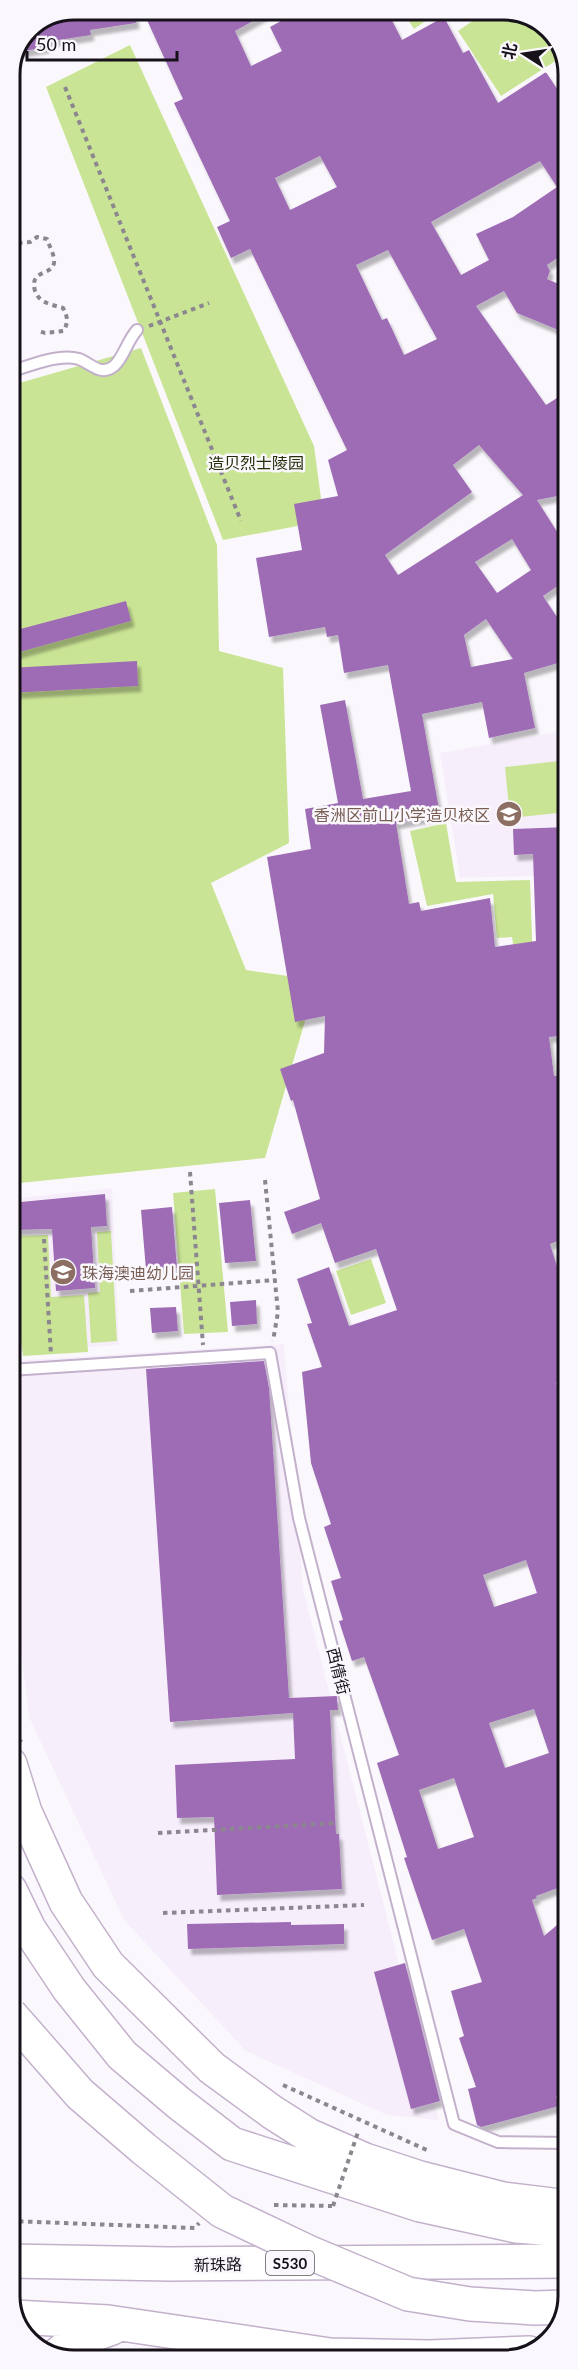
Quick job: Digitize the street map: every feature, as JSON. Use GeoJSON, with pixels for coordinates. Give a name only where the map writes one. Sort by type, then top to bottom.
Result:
{"type":"FeatureCollection","features":[{"type":"Feature","properties":{"kind":"highway"},"geometry":{"type":"LineString","coordinates":[[20,1778],[25,1812],[72,1911],[108,1965],[212,2068],[308,2135],[365,2160],[420,2178],[503,2199],[558,2206]]}},
{"type":"Feature","properties":{"kind":"highway"},"geometry":{"type":"LineString","coordinates":[[20,1911],[29,1929],[69,1989],[122,2055],[232,2144],[420,2205],[516,2226],[558,2229]]}},
{"type":"Feature","properties":{"kind":"highway"},"geometry":{"type":"LineString","coordinates":[[20,2025],[80,2094],[222,2211],[308,2253],[408,2294],[470,2304],[557,2307]]}},
{"type":"Feature","properties":{"kind":"highway","name":"新珠路"},"geometry":{"type":"LineString","coordinates":[[20,2261],[180,2264],[558,2260]]}},
{"type":"Feature","properties":{"kind":"highway"},"geometry":{"type":"LineString","coordinates":[[24,2318],[122,2325],[295,2350]]}},
{"type":"Feature","properties":{"kind":"highway"},"geometry":{"type":"LineString","coordinates":[[64,2349],[73,2342],[122,2325]]}},
{"type":"Feature","properties":{"kind":"lane"},"geometry":{"type":"LineString","coordinates":[[20,369],[66,358],[80,360],[98,370],[110,369],[137,330]]}},
{"type":"Feature","properties":{"kind":"lane"},"geometry":{"type":"LineString","coordinates":[[20,1369],[270,1353]]}},
{"type":"Feature","properties":{"kind":"lane","name":"西倩街"},"geometry":{"type":"LineString","coordinates":[[270,1353],[299,1518],[454,2124],[498,2142],[558,2143]]}},
{"type":"Feature","properties":{"kind":"path"},"geometry":{"type":"LineString","coordinates":[[65,87],[241,521]]}},
{"type":"Feature","properties":{"kind":"path"},"geometry":{"type":"LineString","coordinates":[[20,243],[30,242],[37,237],[47,240],[54,258],[54,265],[50,270],[38,276],[34,282],[35,291],[45,303],[63,309],[67,315],[68,323],[64,331],[45,333],[37,330]]}},
{"type":"Feature","properties":{"kind":"path"},"geometry":{"type":"LineString","coordinates":[[137,330],[209,303]]}},
{"type":"Feature","properties":{"kind":"path"},"geometry":{"type":"LineString","coordinates":[[190,1172],[204,1358]]}},
{"type":"Feature","properties":{"kind":"path"},"geometry":{"type":"LineString","coordinates":[[265,1180],[279,1312],[270,1353]]}},
{"type":"Feature","properties":{"kind":"path"},"geometry":{"type":"LineString","coordinates":[[44,1239],[52,1367]]}},
{"type":"Feature","properties":{"kind":"path"},"geometry":{"type":"LineString","coordinates":[[130,1291],[275,1280]]}},
{"type":"Feature","properties":{"kind":"path"},"geometry":{"type":"LineString","coordinates":[[158,1833],[337,1823]]}},
{"type":"Feature","properties":{"kind":"path"},"geometry":{"type":"LineString","coordinates":[[164,1914],[364,1905]]}},
{"type":"Feature","properties":{"kind":"path"},"geometry":{"type":"LineString","coordinates":[[276,2082],[433,2153]]}},
{"type":"Feature","properties":{"kind":"path"},"geometry":{"type":"LineString","coordinates":[[262,2205],[333,2206],[358,2132]]}},
{"type":"Feature","properties":{"kind":"path"},"geometry":{"type":"LineString","coordinates":[[20,2222],[195,2228],[202,2220]]}},
{"type":"Feature","properties":{"kind":"shaded area","name":"香洲区前山小学造贝校区"},"geometry":{"type":"Polygon","coordinates":[[[558,732],[558,875],[460,878],[440,753],[558,732]]]}},
{"type":"Feature","properties":{"kind":"shaded area","name":"珠海澳迪幼儿园"},"geometry":{"type":"Polygon","coordinates":[[[112,1188],[119,1345],[20,1352],[20,1198],[112,1188]]]}},
{"type":"Feature","properties":{"kind":"shaded area"},"geometry":{"type":"Polygon","coordinates":[[[284,1344],[303,1589],[439,2120],[387,2115],[246,2051],[124,1920],[29,1717],[20,1642],[20,1360],[284,1344]]]}},
{"type":"Feature","properties":{"kind":"green space"},"geometry":{"type":"Polygon","coordinates":[[[408,20],[427,20],[414,29],[408,20]]]}},
{"type":"Feature","properties":{"kind":"green space"},"geometry":{"type":"Polygon","coordinates":[[[474,20],[515,21],[532,27],[540,33],[557,60],[501,96],[458,31],[474,20]]]}},
{"type":"Feature","properties":{"kind":"green space","name":"造贝烈士陵园"},"geometry":{"type":"Polygon","coordinates":[[[130,45],[314,446],[324,521],[223,540],[46,87],[130,45]]]}},
{"type":"Feature","properties":{"kind":"green space"},"geometry":{"type":"Polygon","coordinates":[[[141,348],[217,545],[219,651],[283,668],[289,843],[211,883],[246,970],[317,980],[265,1158],[20,1183],[20,383],[141,348]]]}},
{"type":"Feature","properties":{"kind":"green space"},"geometry":{"type":"Polygon","coordinates":[[[558,761],[558,813],[510,818],[505,767],[558,761]]]}},
{"type":"Feature","properties":{"kind":"green space"},"geometry":{"type":"Polygon","coordinates":[[[446,823],[456,882],[530,880],[533,966],[517,968],[512,937],[497,938],[493,894],[427,906],[410,831],[446,823]]]}},
{"type":"Feature","properties":{"kind":"green space"},"geometry":{"type":"Polygon","coordinates":[[[215,1189],[228,1332],[184,1334],[173,1193],[215,1189]]]}},
{"type":"Feature","properties":{"kind":"green space"},"geometry":{"type":"Polygon","coordinates":[[[111,1231],[117,1341],[91,1343],[88,1293],[100,1292],[97,1232],[111,1231]]]}},
{"type":"Feature","properties":{"kind":"green space"},"geometry":{"type":"Polygon","coordinates":[[[48,1235],[51,1297],[84,1295],[88,1352],[23,1356],[20,1333],[20,1236],[48,1235]]]}},
{"type":"Feature","properties":{"kind":"green space"},"geometry":{"type":"Polygon","coordinates":[[[371,1259],[386,1303],[351,1315],[336,1271],[371,1259]]]}},
{"type":"Feature","properties":{"kind":"building"},"geometry":{"type":"Polygon","coordinates":[[[136,20],[136,23],[90,30],[91,35],[46,42],[47,47],[25,51],[35,35],[63,21],[136,20]]]}},
{"type":"Feature","properties":{"kind":"building"},"geometry":{"type":"Polygon","coordinates":[[[147,20],[255,20],[235,31],[251,66],[282,51],[270,27],[283,20],[392,20],[402,40],[439,20],[446,20],[463,53],[469,50],[498,103],[546,72],[558,90],[558,258],[547,265],[550,271],[547,279],[558,284],[558,330],[517,313],[504,291],[476,306],[546,405],[558,397],[558,496],[537,500],[558,533],[558,586],[543,596],[558,618],[558,663],[524,673],[535,728],[489,738],[482,702],[422,714],[440,815],[396,823],[409,904],[419,902],[421,911],[490,898],[495,947],[536,941],[533,854],[514,855],[513,829],[558,827],[558,1036],[549,1037],[554,1076],[558,1075],[558,1241],[550,1244],[558,1270],[558,1382],[556,1383],[558,1389],[558,1888],[536,1896],[537,1898],[532,1900],[544,1936],[558,1924],[558,2095],[556,2096],[558,2106],[481,2127],[477,2125],[468,2089],[476,2087],[459,2038],[464,2036],[451,1991],[482,1982],[464,1929],[432,1940],[404,1858],[407,1857],[377,1763],[399,1755],[364,1657],[352,1661],[339,1621],[343,1620],[331,1581],[341,1578],[324,1527],[331,1524],[311,1463],[302,1372],[322,1367],[307,1324],[312,1323],[297,1279],[329,1267],[349,1326],[397,1310],[376,1249],[335,1263],[321,1223],[292,1234],[284,1212],[320,1199],[293,1100],[291,1101],[280,1069],[324,1053],[325,1016],[295,1022],[267,857],[311,849],[305,809],[338,803],[320,705],[345,700],[363,799],[411,791],[388,665],[344,673],[338,635],[327,637],[325,627],[269,637],[256,558],[302,550],[294,504],[338,496],[328,460],[347,450],[250,249],[231,258],[217,227],[230,221],[174,103],[183,99],[147,20]],[[320,156],[275,178],[290,210],[337,187],[320,156]],[[540,161],[431,222],[461,275],[489,260],[476,234],[513,217],[557,187],[540,161]],[[388,250],[356,265],[382,320],[387,318],[404,355],[437,339],[388,250]],[[479,445],[453,465],[472,492],[385,555],[398,575],[523,495],[479,445]],[[512,539],[475,562],[497,593],[531,570],[512,539]],[[486,619],[464,635],[471,667],[513,659],[486,619]],[[526,1560],[483,1575],[494,1607],[537,1593],[526,1560]],[[534,1709],[489,1723],[505,1768],[549,1753],[534,1709]],[[454,1778],[419,1790],[438,1849],[474,1837],[454,1778]]]}},
{"type":"Feature","properties":{"kind":"building"},"geometry":{"type":"Polygon","coordinates":[[[126,601],[131,621],[20,652],[20,629],[126,601]]]}},
{"type":"Feature","properties":{"kind":"building"},"geometry":{"type":"Polygon","coordinates":[[[137,661],[138,686],[20,692],[20,667],[137,661]]]}},
{"type":"Feature","properties":{"kind":"building"},"geometry":{"type":"Polygon","coordinates":[[[105,1194],[107,1226],[91,1227],[95,1288],[56,1291],[52,1229],[20,1230],[20,1202],[105,1194]]]}},
{"type":"Feature","properties":{"kind":"building"},"geometry":{"type":"Polygon","coordinates":[[[250,1200],[256,1261],[225,1263],[219,1203],[250,1200]]]}},
{"type":"Feature","properties":{"kind":"building"},"geometry":{"type":"Polygon","coordinates":[[[172,1207],[177,1268],[146,1270],[141,1210],[172,1207]]]}},
{"type":"Feature","properties":{"kind":"building"},"geometry":{"type":"Polygon","coordinates":[[[256,1300],[257,1324],[232,1326],[230,1302],[256,1300]]]}},
{"type":"Feature","properties":{"kind":"building"},"geometry":{"type":"Polygon","coordinates":[[[176,1307],[178,1331],[152,1333],[150,1308],[176,1307]]]}},
{"type":"Feature","properties":{"kind":"building"},"geometry":{"type":"Polygon","coordinates":[[[264,1361],[269,1388],[289,1698],[337,1696],[338,1710],[330,1710],[336,1834],[339,1834],[342,1889],[217,1895],[214,1817],[177,1818],[175,1765],[295,1759],[293,1713],[170,1722],[146,1369],[264,1361]]]}},
{"type":"Feature","properties":{"kind":"building"},"geometry":{"type":"Polygon","coordinates":[[[291,1922],[291,1925],[344,1924],[344,1944],[188,1949],[187,1924],[291,1922]]]}},
{"type":"Feature","properties":{"kind":"building"},"geometry":{"type":"Polygon","coordinates":[[[405,1963],[440,2101],[411,2109],[374,1972],[405,1963]]]}},
{"type":"Feature","properties":{"kind":"place","name":"香洲区前山小学造贝校区"},"geometry":{"type":"Point","coordinates":[509,814]}},
{"type":"Feature","properties":{"kind":"place","name":"珠海澳迪幼儿园"},"geometry":{"type":"Point","coordinates":[63,1272]}}]}
